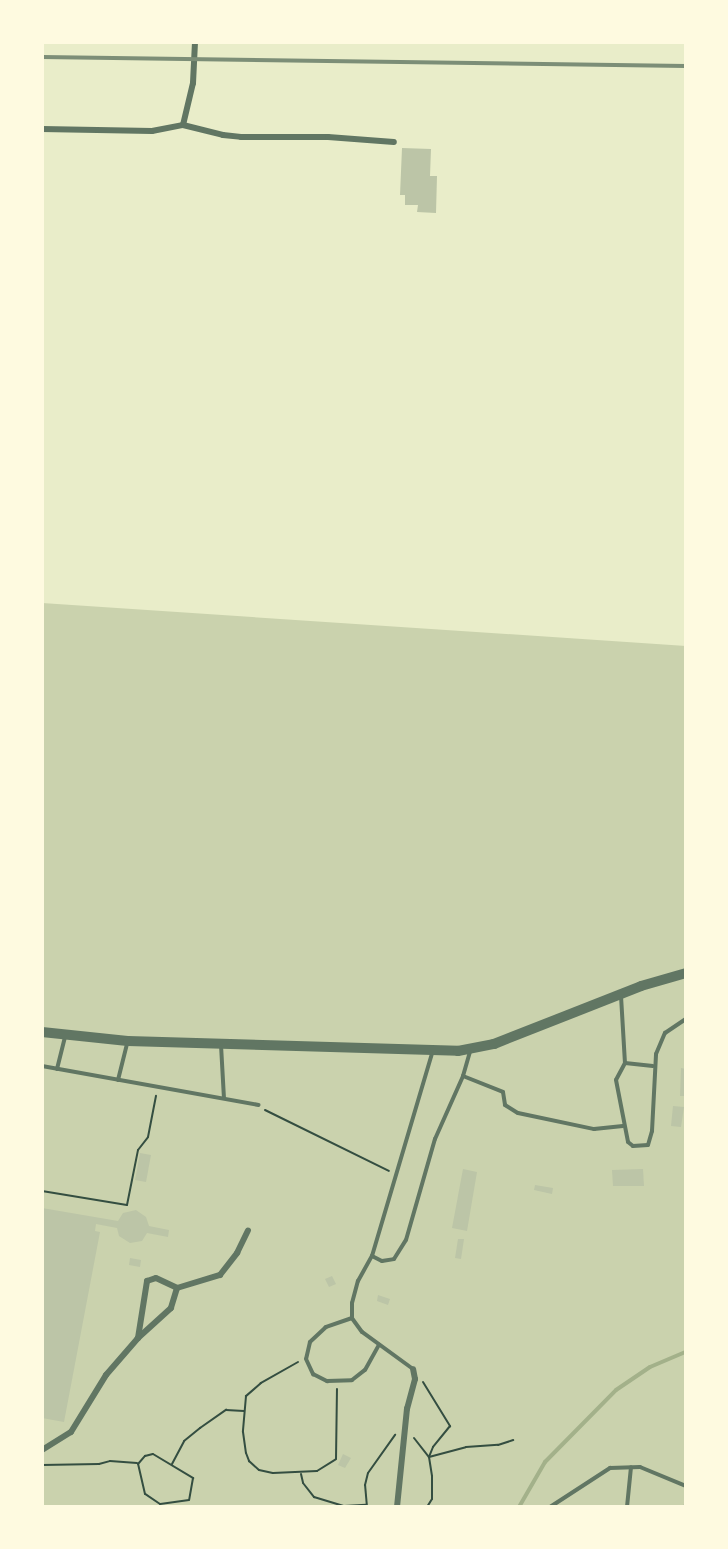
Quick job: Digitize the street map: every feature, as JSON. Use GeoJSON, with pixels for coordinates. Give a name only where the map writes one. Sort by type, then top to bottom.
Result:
{"type":"FeatureCollection","features":[{"type":"Feature","properties":{"kind":"street"},"geometry":{"type":"LineString","coordinates":[[183,125],[193,83],[195,42]]}},
{"type":"Feature","properties":{"kind":"street"},"geometry":{"type":"LineString","coordinates":[[42,129],[152,131],[183,125],[241,137],[328,137],[394,142]]}},
{"type":"Feature","properties":{"kind":"street"},"geometry":{"type":"LineString","coordinates":[[42,1032],[128,1041],[432,1052],[471,1049],[494,1044],[621,994],[686,973]]}},
{"type":"Feature","properties":{"kind":"street"},"geometry":{"type":"LineString","coordinates":[[138,1338],[147,1281],[156,1278],[177,1288],[220,1275],[237,1253],[248,1230]]}},
{"type":"Feature","properties":{"kind":"street"},"geometry":{"type":"LineString","coordinates":[[42,1450],[70,1432],[106,1375],[138,1338],[171,1308],[177,1288]]}},
{"type":"Feature","properties":{"kind":"street"},"geometry":{"type":"LineString","coordinates":[[397,1507],[405,1425],[415,1379],[413,1369]]}},
{"type":"Feature","properties":{"kind":"lane"},"geometry":{"type":"LineString","coordinates":[[621,994],[625,1063],[616,1080],[623,1126],[630,1145],[650,1143],[653,1066],[665,1033],[686,1019]]}},
{"type":"Feature","properties":{"kind":"lane"},"geometry":{"type":"LineString","coordinates":[[57,1069],[65,1036]]}},
{"type":"Feature","properties":{"kind":"lane"},"geometry":{"type":"LineString","coordinates":[[118,1080],[128,1041]]}},
{"type":"Feature","properties":{"kind":"lane"},"geometry":{"type":"LineString","coordinates":[[221,1043],[224,1098]]}},
{"type":"Feature","properties":{"kind":"lane"},"geometry":{"type":"LineString","coordinates":[[372,1256],[382,1261],[394,1259],[406,1240],[435,1139],[463,1076],[471,1049]]}},
{"type":"Feature","properties":{"kind":"lane"},"geometry":{"type":"LineString","coordinates":[[413,1369],[362,1332],[352,1318],[354,1290],[372,1256],[432,1052]]}},
{"type":"Feature","properties":{"kind":"lane"},"geometry":{"type":"LineString","coordinates":[[625,1063],[653,1066]]}},
{"type":"Feature","properties":{"kind":"lane"},"geometry":{"type":"LineString","coordinates":[[42,1066],[259,1105]]}},
{"type":"Feature","properties":{"kind":"lane"},"geometry":{"type":"LineString","coordinates":[[463,1076],[503,1092],[505,1105],[518,1113],[594,1129],[623,1126]]}},
{"type":"Feature","properties":{"kind":"lane"},"geometry":{"type":"LineString","coordinates":[[352,1318],[320,1331],[307,1346],[306,1359],[317,1377],[337,1383],[359,1376],[379,1345]]}},
{"type":"Feature","properties":{"kind":"lane"},"geometry":{"type":"LineString","coordinates":[[627,1507],[631,1467]]}},
{"type":"Feature","properties":{"kind":"lane"},"geometry":{"type":"LineString","coordinates":[[550,1507],[610,1468],[640,1467],[686,1486]]}},
{"type":"Feature","properties":{"kind":"path"},"geometry":{"type":"LineString","coordinates":[[42,1191],[127,1205],[138,1150],[148,1137],[157,1087]]}},
{"type":"Feature","properties":{"kind":"path"},"geometry":{"type":"LineString","coordinates":[[259,1105],[268,1113],[397,1175]]}},
{"type":"Feature","properties":{"kind":"path"},"geometry":{"type":"LineString","coordinates":[[306,1359],[286,1366],[251,1389],[246,1396],[244,1443],[249,1461],[259,1470],[300,1473],[317,1471],[336,1459],[337,1383]]}},
{"type":"Feature","properties":{"kind":"path"},"geometry":{"type":"LineString","coordinates":[[413,1369],[444,1413],[450,1426],[433,1447],[429,1457],[433,1488],[432,1499],[427,1507]]}},
{"type":"Feature","properties":{"kind":"path"},"geometry":{"type":"LineString","coordinates":[[172,1464],[184,1442],[200,1428],[226,1410],[244,1411]]}},
{"type":"Feature","properties":{"kind":"path"},"geometry":{"type":"LineString","coordinates":[[300,1473],[303,1483],[314,1497],[344,1506],[367,1506],[365,1485],[374,1462],[405,1425],[429,1457]]}},
{"type":"Feature","properties":{"kind":"path"},"geometry":{"type":"LineString","coordinates":[[429,1457],[466,1447],[498,1445],[513,1440]]}},
{"type":"Feature","properties":{"kind":"path"},"geometry":{"type":"LineString","coordinates":[[148,1454],[172,1464],[191,1477],[193,1484],[186,1502],[167,1505],[155,1502],[143,1491],[138,1464],[148,1454]]}},
{"type":"Feature","properties":{"kind":"path"},"geometry":{"type":"LineString","coordinates":[[42,1465],[99,1464],[110,1461],[138,1464]]}},
{"type":"Feature","properties":{"kind":"green space"},"geometry":{"type":"Polygon","coordinates":[[[42,603],[686,646],[686,1507],[42,1507],[42,603]]]}},
{"type":"Feature","properties":{"kind":"building"},"geometry":{"type":"Polygon","coordinates":[[[402,148],[431,149],[430,176],[437,176],[436,213],[417,212],[418,205],[405,205],[405,195],[400,195],[402,148]]]}},
{"type":"Feature","properties":{"kind":"building"},"geometry":{"type":"Polygon","coordinates":[[[681,1068],[686,1069],[686,1096],[680,1096],[681,1068]]]}},
{"type":"Feature","properties":{"kind":"building"},"geometry":{"type":"Polygon","coordinates":[[[673,1106],[684,1107],[681,1127],[671,1126],[673,1106]]]}},
{"type":"Feature","properties":{"kind":"building"},"geometry":{"type":"Polygon","coordinates":[[[140,1153],[151,1155],[146,1182],[135,1180],[140,1153]]]}},
{"type":"Feature","properties":{"kind":"building"},"geometry":{"type":"Polygon","coordinates":[[[463,1169],[477,1172],[467,1231],[452,1228],[463,1169]]]}},
{"type":"Feature","properties":{"kind":"building"},"geometry":{"type":"Polygon","coordinates":[[[643,1169],[644,1186],[613,1186],[612,1170],[643,1169]]]}},
{"type":"Feature","properties":{"kind":"building"},"geometry":{"type":"Polygon","coordinates":[[[535,1185],[553,1188],[552,1194],[534,1190],[535,1185]]]}},
{"type":"Feature","properties":{"kind":"building"},"geometry":{"type":"Polygon","coordinates":[[[42,1208],[118,1221],[123,1213],[136,1210],[146,1217],[149,1226],[169,1230],[168,1237],[147,1233],[142,1241],[130,1243],[119,1236],[117,1228],[96,1224],[95,1231],[100,1232],[64,1422],[42,1418],[42,1208]]]}},
{"type":"Feature","properties":{"kind":"building"},"geometry":{"type":"Polygon","coordinates":[[[458,1239],[464,1239],[461,1259],[455,1258],[458,1239]]]}},
{"type":"Feature","properties":{"kind":"building"},"geometry":{"type":"Polygon","coordinates":[[[130,1258],[141,1260],[140,1267],[129,1265],[130,1258]]]}},
{"type":"Feature","properties":{"kind":"building"},"geometry":{"type":"Polygon","coordinates":[[[332,1276],[336,1284],[329,1287],[325,1279],[332,1276]]]}},
{"type":"Feature","properties":{"kind":"building"},"geometry":{"type":"Polygon","coordinates":[[[378,1295],[390,1299],[388,1305],[377,1301],[378,1295]]]}},
{"type":"Feature","properties":{"kind":"building"},"geometry":{"type":"Polygon","coordinates":[[[343,1454],[351,1458],[345,1468],[338,1465],[343,1454]]]}},
{"type":"Feature","properties":{"kind":"waterway"},"geometry":{"type":"LineString","coordinates":[[519,1507],[545,1462],[616,1390],[650,1367],[686,1352]]}},
{"type":"Feature","properties":{"kind":"railway"},"geometry":{"type":"LineString","coordinates":[[42,57],[686,66]]}}]}
